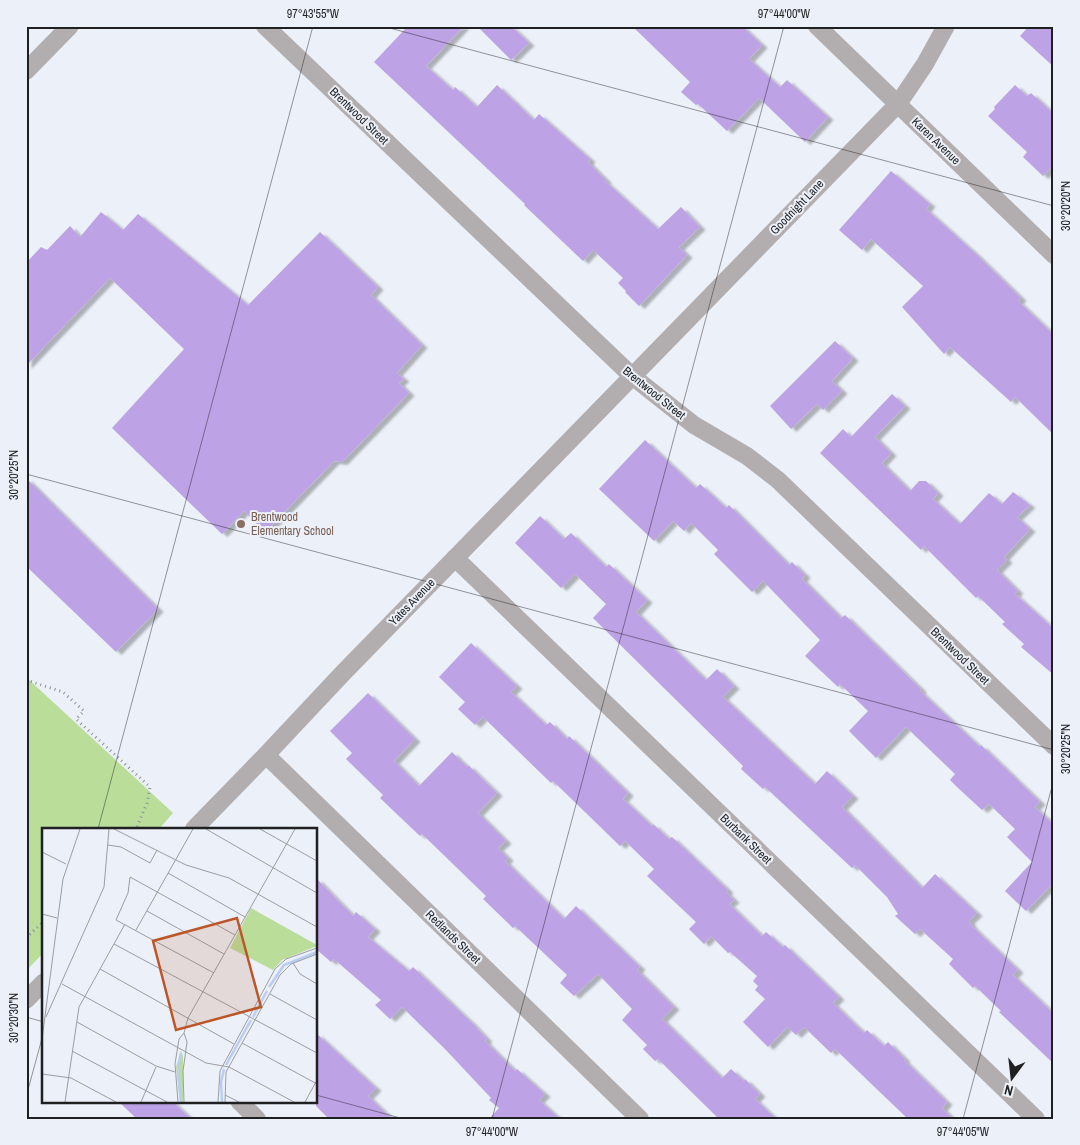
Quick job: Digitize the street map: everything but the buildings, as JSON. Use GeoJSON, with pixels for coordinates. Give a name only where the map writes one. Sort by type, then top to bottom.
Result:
{"type":"FeatureCollection","features":[{"type":"Feature","properties":{"kind":"street"},"geometry":{"type":"LineString","coordinates":[[26,71],[70,26]]}},
{"type":"Feature","properties":{"kind":"street","name":"Brentwood Street"},"geometry":{"type":"LineString","coordinates":[[265,26],[632,376],[694,424],[747,456],[778,480],[1054,746]]}},
{"type":"Feature","properties":{"kind":"street","name":"Karen Avenue"},"geometry":{"type":"LineString","coordinates":[[817,26],[1054,255]]}},
{"type":"Feature","properties":{"kind":"street","name":"Goodnight Lane"},"geometry":{"type":"LineString","coordinates":[[632,376],[898,104],[925,64],[946,26]]}},
{"type":"Feature","properties":{"kind":"street","name":"Yates Avenue"},"geometry":{"type":"LineString","coordinates":[[195,828],[342,673],[632,376]]}},
{"type":"Feature","properties":{"kind":"street","name":"Burbank Street"},"geometry":{"type":"LineString","coordinates":[[455,558],[1036,1119]]}},
{"type":"Feature","properties":{"kind":"street","name":"Redlands Street"},"geometry":{"type":"LineString","coordinates":[[266,755],[640,1119]]}},
{"type":"Feature","properties":{"kind":"street"},"geometry":{"type":"LineString","coordinates":[[26,1000],[42,984]]}},
{"type":"Feature","properties":{"kind":"street"},"geometry":{"type":"LineString","coordinates":[[240,1102],[257,1119]]}},
{"type":"Feature","properties":{"kind":"path"},"geometry":{"type":"LineString","coordinates":[[26,680],[63,692],[84,711],[76,719],[150,787],[147,803],[136,828]]}},
{"type":"Feature","properties":{"kind":"path"},"geometry":{"type":"LineString","coordinates":[[26,938],[42,923]]}},
{"type":"Feature","properties":{"kind":"green space"},"geometry":{"type":"Polygon","coordinates":[[[26,677],[173,813],[160,828],[42,828],[42,954],[26,971],[26,677]]]}},
{"type":"Feature","properties":{"kind":"place","name":"Brentwood Elementary School"},"geometry":{"type":"Point","coordinates":[241,524]}}]}
